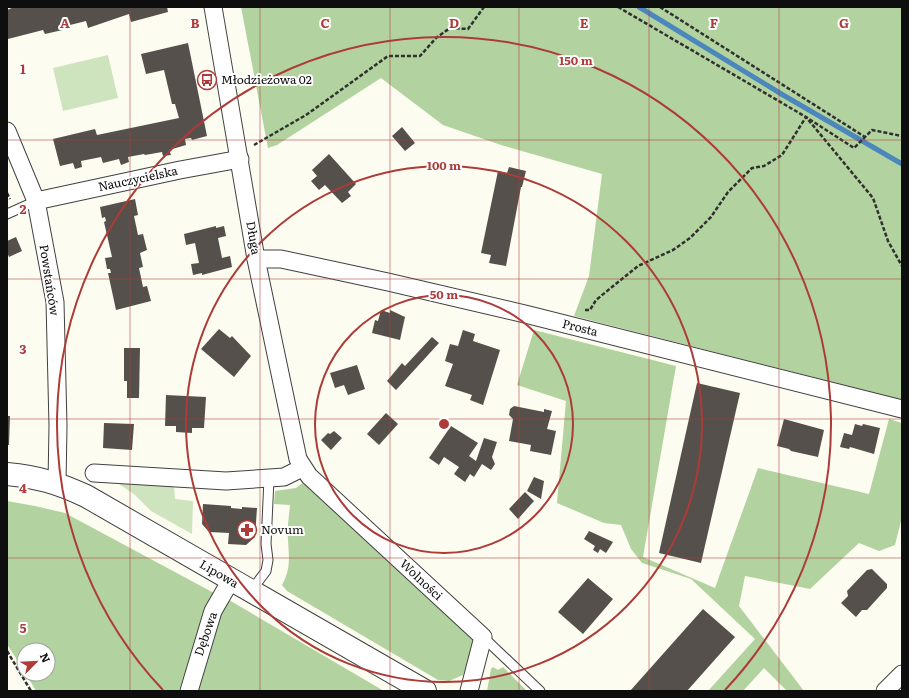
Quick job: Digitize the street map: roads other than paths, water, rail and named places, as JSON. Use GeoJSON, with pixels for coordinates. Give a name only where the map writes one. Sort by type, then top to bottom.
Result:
{"type":"FeatureCollection","features":[{"type":"Feature","properties":{"kind":"street","name":"Długa"},"geometry":{"type":"LineString","coordinates":[[213,7],[256,259],[284,398],[298,459],[302,468]]}},
{"type":"Feature","properties":{"kind":"street","name":"Powstańców"},"geometry":{"type":"LineString","coordinates":[[7,132],[36,201],[55,302],[58,426],[56,483]]}},
{"type":"Feature","properties":{"kind":"street","name":"Nauczycielska"},"geometry":{"type":"LineString","coordinates":[[36,201],[180,170],[240,159]]}},
{"type":"Feature","properties":{"kind":"street","name":"Prosta"},"geometry":{"type":"LineString","coordinates":[[256,259],[274,258],[289,261],[566,324],[902,409]]}},
{"type":"Feature","properties":{"kind":"street"},"geometry":{"type":"LineString","coordinates":[[94,473],[226,481],[269,479],[291,475],[302,468]]}},
{"type":"Feature","properties":{"kind":"street","name":"Wolności"},"geometry":{"type":"LineString","coordinates":[[302,468],[482,637]]}},
{"type":"Feature","properties":{"kind":"street","name":"Lipowa"},"geometry":{"type":"LineString","coordinates":[[7,474],[37,478],[56,483],[86,496],[425,691]]}},
{"type":"Feature","properties":{"kind":"street","name":"Dębowa"},"geometry":{"type":"LineString","coordinates":[[189,691],[213,611],[231,580]]}},
{"type":"Feature","properties":{"kind":"street"},"geometry":{"type":"LineString","coordinates":[[469,691],[482,637]]}},
{"type":"Feature","properties":{"kind":"street"},"geometry":{"type":"LineString","coordinates":[[885,691],[902,674]]}},
{"type":"Feature","properties":{"kind":"lane"},"geometry":{"type":"LineString","coordinates":[[7,214],[36,201]]}},
{"type":"Feature","properties":{"kind":"lane"},"geometry":{"type":"LineString","coordinates":[[251,592],[266,571],[268,560],[266,544],[269,479]]}},
{"type":"Feature","properties":{"kind":"lane","name":"Wolności"},"geometry":{"type":"LineString","coordinates":[[482,637],[540,691]]}},
{"type":"Feature","properties":{"kind":"waterway"},"geometry":{"type":"LineString","coordinates":[[639,7],[783,95],[902,164]]}},
{"type":"Feature","properties":{"kind":"place","name":"Młodzieżowa 02"},"geometry":{"type":"Point","coordinates":[207,80]}},
{"type":"Feature","properties":{"kind":"place","name":"Novum"},"geometry":{"type":"Point","coordinates":[247,530]}}]}
